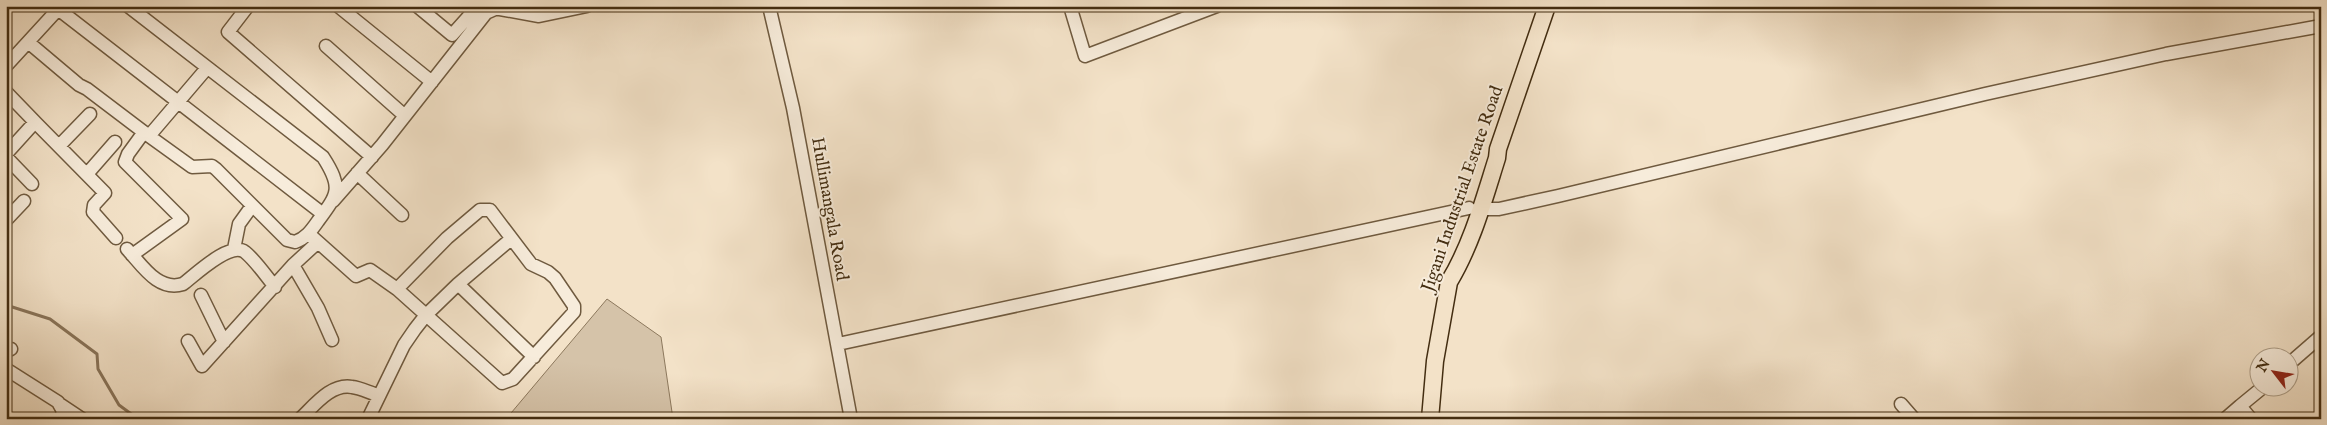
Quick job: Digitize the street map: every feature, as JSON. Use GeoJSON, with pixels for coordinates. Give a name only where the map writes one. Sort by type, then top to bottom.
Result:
{"type":"FeatureCollection","features":[{"type":"Feature","properties":{"kind":"main road","name":"Jigani Industrial Estate Road"},"geometry":{"type":"LineString","coordinates":[[1430,419],[1434,361],[1451,268],[1475,209],[1490,159],[1498,149],[1547,6]]}},
{"type":"Feature","properties":{"kind":"street"},"geometry":{"type":"LineString","coordinates":[[128,6],[323,157],[335,182],[333,201]]}},
{"type":"Feature","properties":{"kind":"street"},"geometry":{"type":"LineString","coordinates":[[248,6],[228,32],[372,157]]}},
{"type":"Feature","properties":{"kind":"street"},"geometry":{"type":"LineString","coordinates":[[338,6],[432,82]]}},
{"type":"Feature","properties":{"kind":"street"},"geometry":{"type":"LineString","coordinates":[[417,6],[452,36],[481,9],[495,9],[539,16],[587,6]]}},
{"type":"Feature","properties":{"kind":"street","name":"Hullimangala Road"},"geometry":{"type":"LineString","coordinates":[[769,6],[793,108],[851,419]]}},
{"type":"Feature","properties":{"kind":"street"},"geometry":{"type":"LineString","coordinates":[[1070,6],[1085,56],[1217,6]]}},
{"type":"Feature","properties":{"kind":"street"},"geometry":{"type":"LineString","coordinates":[[6,66],[59,7],[323,214]]}},
{"type":"Feature","properties":{"kind":"street"},"geometry":{"type":"LineString","coordinates":[[188,341],[202,366],[275,287],[313,238],[323,214],[432,82],[481,9]]}},
{"type":"Feature","properties":{"kind":"street"},"geometry":{"type":"LineString","coordinates":[[838,344],[1475,209],[1499,209],[1965,98],[2166,54],[2321,26]]}},
{"type":"Feature","properties":{"kind":"street"},"geometry":{"type":"LineString","coordinates":[[28,42],[79,86],[87,89],[192,167],[212,166],[216,169],[287,240],[295,242],[313,238]]}},
{"type":"Feature","properties":{"kind":"street"},"geometry":{"type":"LineString","coordinates":[[326,46],[405,116]]}},
{"type":"Feature","properties":{"kind":"street"},"geometry":{"type":"LineString","coordinates":[[207,68],[178,102],[128,154],[125,162],[182,219],[130,252],[158,282],[175,287],[183,284],[228,250],[234,249],[246,253],[275,287]]}},
{"type":"Feature","properties":{"kind":"street"},"geometry":{"type":"LineString","coordinates":[[6,92],[105,193],[94,205],[94,212],[116,238]]}},
{"type":"Feature","properties":{"kind":"street"},"geometry":{"type":"LineString","coordinates":[[59,146],[90,114]]}},
{"type":"Feature","properties":{"kind":"street"},"geometry":{"type":"LineString","coordinates":[[32,184],[7,151],[35,122]]}},
{"type":"Feature","properties":{"kind":"street"},"geometry":{"type":"LineString","coordinates":[[87,174],[115,142]]}},
{"type":"Feature","properties":{"kind":"street"},"geometry":{"type":"LineString","coordinates":[[357,173],[402,215]]}},
{"type":"Feature","properties":{"kind":"street"},"geometry":{"type":"LineString","coordinates":[[6,220],[24,200]]}},
{"type":"Feature","properties":{"kind":"street"},"geometry":{"type":"LineString","coordinates":[[234,249],[239,224],[252,206]]}},
{"type":"Feature","properties":{"kind":"street"},"geometry":{"type":"LineString","coordinates":[[313,238],[356,276],[370,270],[397,289],[502,383],[514,379],[574,312],[574,306],[553,275],[533,266],[490,210],[485,208],[480,210],[447,238],[397,289]]}},
{"type":"Feature","properties":{"kind":"street"},"geometry":{"type":"LineString","coordinates":[[368,419],[378,395],[404,345],[426,315],[458,284],[511,239]]}},
{"type":"Feature","properties":{"kind":"street"},"geometry":{"type":"LineString","coordinates":[[293,265],[318,308],[332,340]]}},
{"type":"Feature","properties":{"kind":"street"},"geometry":{"type":"LineString","coordinates":[[458,284],[534,358]]}},
{"type":"Feature","properties":{"kind":"street"},"geometry":{"type":"LineString","coordinates":[[201,295],[224,342]]}},
{"type":"Feature","properties":{"kind":"street"},"geometry":{"type":"LineString","coordinates":[[2300,354],[2321,336]]}},
{"type":"Feature","properties":{"kind":"street"},"geometry":{"type":"LineString","coordinates":[[6,370],[82,419]]}},
{"type":"Feature","properties":{"kind":"street"},"geometry":{"type":"LineString","coordinates":[[300,419],[340,387],[351,386],[378,395]]}},
{"type":"Feature","properties":{"kind":"street"},"geometry":{"type":"LineString","coordinates":[[2225,419],[2250,398]]}},
{"type":"Feature","properties":{"kind":"street"},"geometry":{"type":"LineString","coordinates":[[1901,404],[1914,419]]}},
{"type":"Feature","properties":{"kind":"street"},"geometry":{"type":"LineString","coordinates":[[61,406],[61,419]]}},
{"type":"Feature","properties":{"kind":"street"},"geometry":{"type":"LineString","coordinates":[[2240,406],[2251,419]]}},
{"type":"Feature","properties":{"kind":"shaded area"},"geometry":{"type":"Polygon","coordinates":[[[607,299],[661,337],[673,419],[506,419],[607,299]]]}},
{"type":"Feature","properties":{"kind":"waterway"},"geometry":{"type":"LineString","coordinates":[[6,305],[50,319],[97,354],[98,369],[119,405],[138,419]]}}]}
